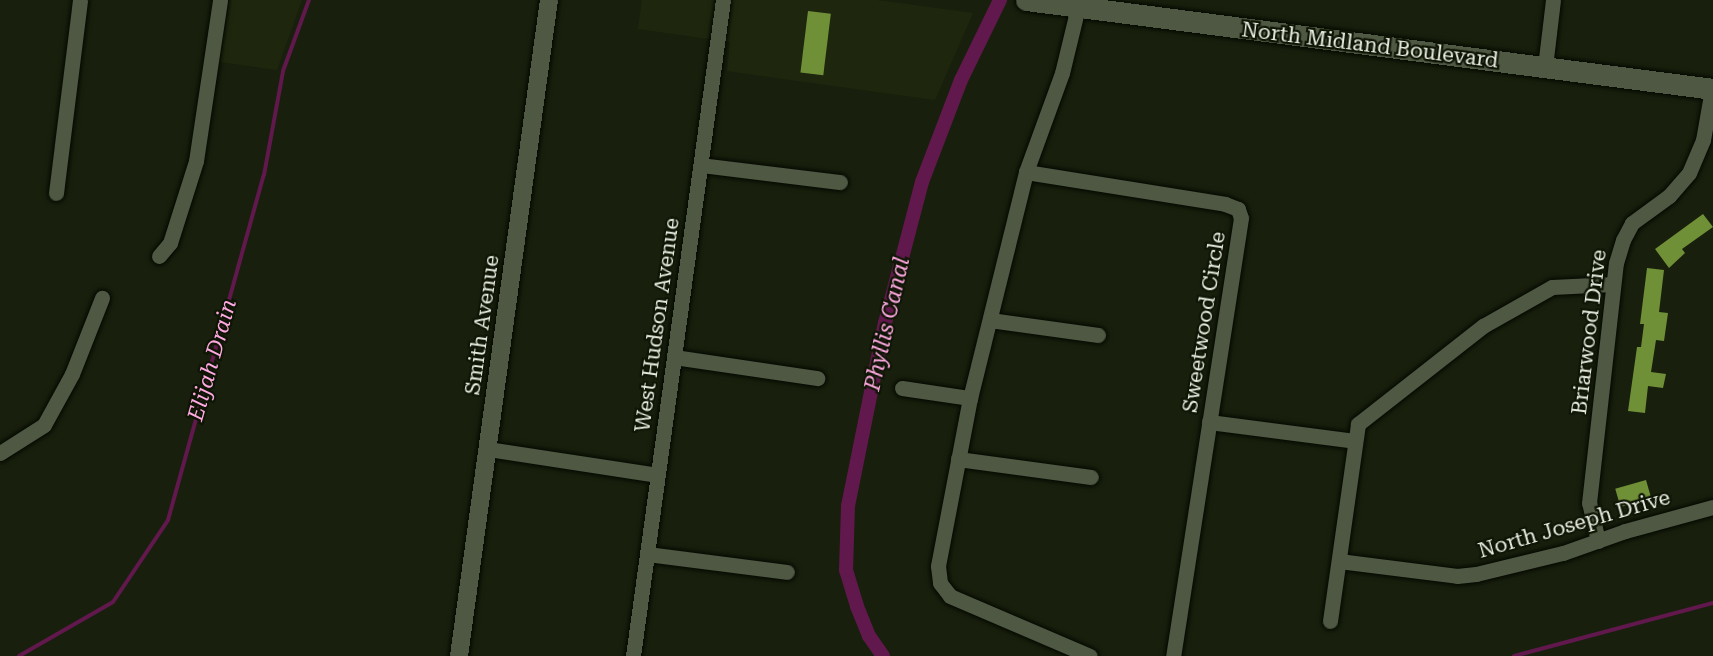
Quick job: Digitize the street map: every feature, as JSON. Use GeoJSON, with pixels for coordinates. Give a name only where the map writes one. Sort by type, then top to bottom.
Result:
{"type":"FeatureCollection","features":[{"type":"Feature","properties":{"kind":"main road","name":"North Midland Boulevard"},"geometry":{"type":"LineString","coordinates":[[1026,0],[1078,7],[1127,6],[1713,89]]}},
{"type":"Feature","properties":{"kind":"street"},"geometry":{"type":"LineString","coordinates":[[56,193],[80,0]]}},
{"type":"Feature","properties":{"kind":"street"},"geometry":{"type":"LineString","coordinates":[[159,256],[170,243],[196,161],[220,0]]}},
{"type":"Feature","properties":{"kind":"street","name":"Smith Avenue"},"geometry":{"type":"LineString","coordinates":[[459,656],[549,0]]}},
{"type":"Feature","properties":{"kind":"street","name":"West Hudson Avenue"},"geometry":{"type":"LineString","coordinates":[[633,656],[723,0]]}},
{"type":"Feature","properties":{"kind":"street"},"geometry":{"type":"LineString","coordinates":[[1545,67],[1553,0]]}},
{"type":"Feature","properties":{"kind":"street"},"geometry":{"type":"LineString","coordinates":[[1078,7],[1062,73],[1026,172],[970,398],[938,566],[940,583],[950,596],[1090,656]]}},
{"type":"Feature","properties":{"kind":"street","name":"Briarwood Drive"},"geometry":{"type":"LineString","coordinates":[[1598,541],[1589,503],[1613,284],[1623,240],[1632,223],[1669,196],[1689,173],[1703,140],[1713,89]]}},
{"type":"Feature","properties":{"kind":"street"},"geometry":{"type":"LineString","coordinates":[[701,165],[840,182]]}},
{"type":"Feature","properties":{"kind":"street","name":"Sweetwood Circle"},"geometry":{"type":"LineString","coordinates":[[1026,172],[1225,204],[1238,209],[1241,218],[1173,656]]}},
{"type":"Feature","properties":{"kind":"street"},"geometry":{"type":"LineString","coordinates":[[1330,621],[1358,424],[1483,326],[1552,286],[1613,284]]}},
{"type":"Feature","properties":{"kind":"street"},"geometry":{"type":"LineString","coordinates":[[0,453],[44,424],[72,374],[102,298]]}},
{"type":"Feature","properties":{"kind":"street"},"geometry":{"type":"LineString","coordinates":[[990,320],[1098,335]]}},
{"type":"Feature","properties":{"kind":"street"},"geometry":{"type":"LineString","coordinates":[[674,357],[817,378]]}},
{"type":"Feature","properties":{"kind":"street"},"geometry":{"type":"LineString","coordinates":[[902,388],[970,398]]}},
{"type":"Feature","properties":{"kind":"street"},"geometry":{"type":"LineString","coordinates":[[1209,422],[1355,441]]}},
{"type":"Feature","properties":{"kind":"street"},"geometry":{"type":"LineString","coordinates":[[488,448],[657,475]]}},
{"type":"Feature","properties":{"kind":"street"},"geometry":{"type":"LineString","coordinates":[[958,459],[1090,477]]}},
{"type":"Feature","properties":{"kind":"street","name":"North Joseph Drive"},"geometry":{"type":"LineString","coordinates":[[1339,561],[1457,576],[1476,574],[1563,553],[1713,507]]}},
{"type":"Feature","properties":{"kind":"street"},"geometry":{"type":"LineString","coordinates":[[647,554],[787,572]]}},
{"type":"Feature","properties":{"kind":"shaded area"},"geometry":{"type":"Polygon","coordinates":[[[229,0],[302,0],[277,70],[220,62],[229,0]]]}},
{"type":"Feature","properties":{"kind":"shaded area"},"geometry":{"type":"Polygon","coordinates":[[[642,0],[877,0],[973,13],[935,100],[727,71],[730,42],[638,29],[642,0]]]}},
{"type":"Feature","properties":{"kind":"building"},"geometry":{"type":"Polygon","coordinates":[[[808,11],[831,14],[823,75],[800,73],[808,11]]]}},
{"type":"Feature","properties":{"kind":"building"},"geometry":{"type":"Polygon","coordinates":[[[1703,214],[1713,227],[1682,249],[1685,253],[1669,268],[1655,249],[1703,214]]]}},
{"type":"Feature","properties":{"kind":"building"},"geometry":{"type":"Polygon","coordinates":[[[1647,268],[1664,270],[1659,312],[1668,313],[1664,341],[1656,340],[1651,372],[1666,374],[1663,388],[1648,386],[1645,413],[1628,411],[1637,347],[1641,347],[1644,324],[1640,324],[1647,268]]]}},
{"type":"Feature","properties":{"kind":"building"},"geometry":{"type":"Polygon","coordinates":[[[1646,480],[1651,498],[1620,507],[1615,489],[1646,480]]]}},
{"type":"Feature","properties":{"kind":"waterway","name":"Elijah Drain"},"geometry":{"type":"LineString","coordinates":[[19,656],[113,602],[168,520],[264,175],[283,71],[309,0]]}},
{"type":"Feature","properties":{"kind":"waterway","name":"Phyllis Canal"},"geometry":{"type":"LineString","coordinates":[[883,656],[869,636],[846,570],[848,506],[885,323],[922,182],[961,80],[1000,0]]}},
{"type":"Feature","properties":{"kind":"waterway"},"geometry":{"type":"LineString","coordinates":[[1514,656],[1713,603]]}}]}
